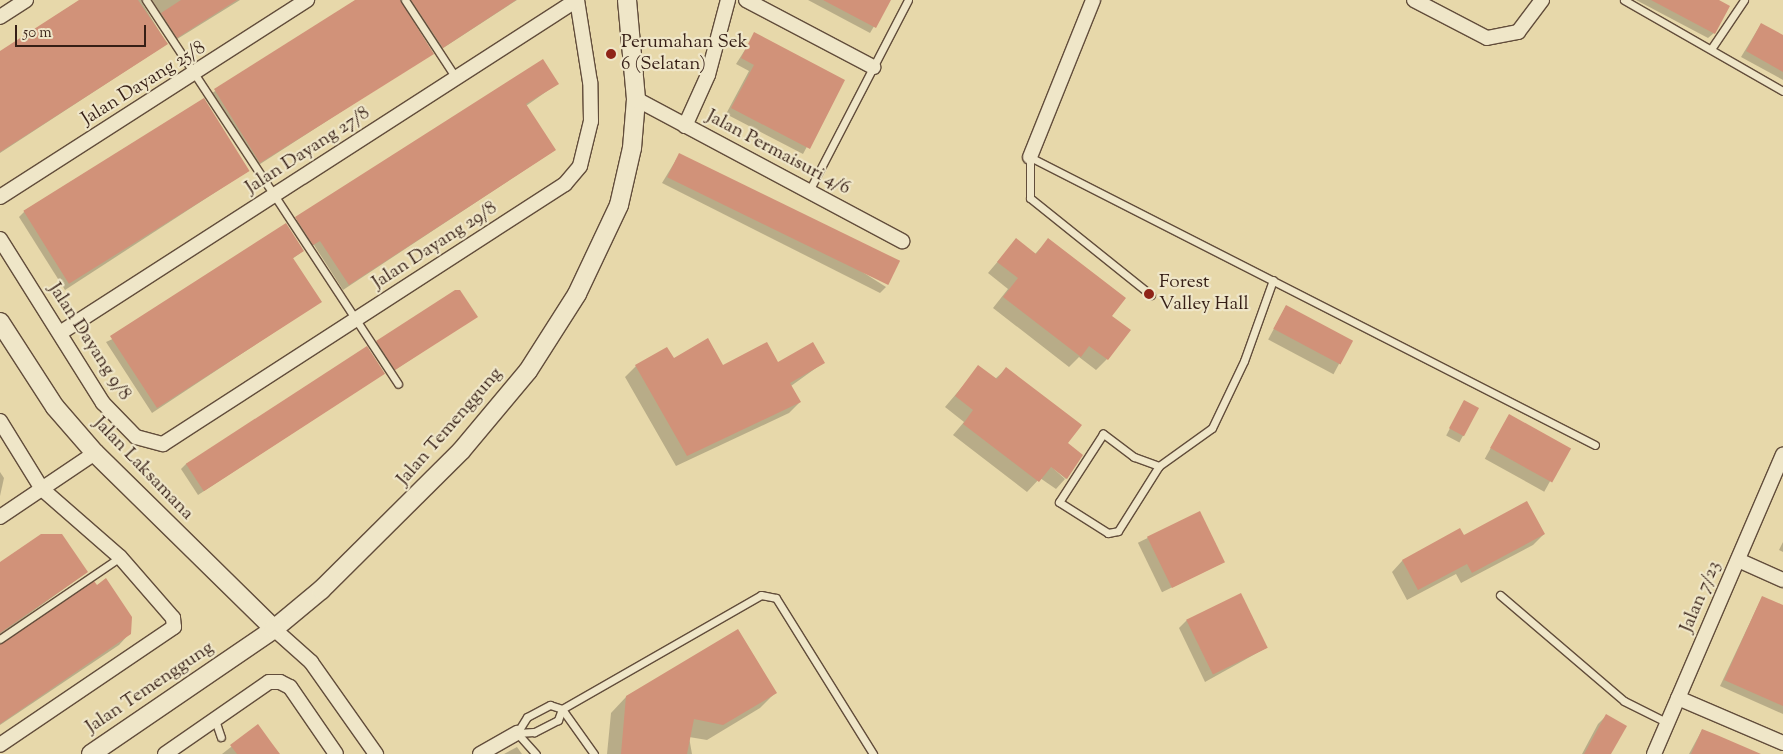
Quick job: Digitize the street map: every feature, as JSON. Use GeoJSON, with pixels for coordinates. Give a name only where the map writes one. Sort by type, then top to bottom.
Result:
{"type":"FeatureCollection","features":[{"type":"Feature","properties":{"kind":"street"},"geometry":{"type":"LineString","coordinates":[[0,17],[26,0]]}},
{"type":"Feature","properties":{"kind":"street","name":"Jalan Dayang 25/8"},"geometry":{"type":"LineString","coordinates":[[0,197],[195,75],[307,0]]}},
{"type":"Feature","properties":{"kind":"street","name":"Jalan Dayang 27/8"},"geometry":{"type":"LineString","coordinates":[[60,333],[577,0]]}},
{"type":"Feature","properties":{"kind":"street","name":"Jalan Dayang 29/8"},"geometry":{"type":"LineString","coordinates":[[163,444],[565,184],[580,166],[591,121],[590,82],[577,0]]}},
{"type":"Feature","properties":{"kind":"street","name":"Jalan Temenggung"},"geometry":{"type":"LineString","coordinates":[[92,754],[274,629],[395,520],[461,452],[528,371],[577,294],[619,205],[632,148],[636,99],[627,0]]}},
{"type":"Feature","properties":{"kind":"street"},"geometry":{"type":"LineString","coordinates":[[685,126],[708,75],[728,0]]}},
{"type":"Feature","properties":{"kind":"street"},"geometry":{"type":"LineString","coordinates":[[746,0],[873,67]]}},
{"type":"Feature","properties":{"kind":"street"},"geometry":{"type":"LineString","coordinates":[[1030,157],[1093,0]]}},
{"type":"Feature","properties":{"kind":"street"},"geometry":{"type":"LineString","coordinates":[[1414,0],[1487,38],[1518,32],[1542,0]]}},
{"type":"Feature","properties":{"kind":"street","name":"Jalan Permaisuri 4/6"},"geometry":{"type":"LineString","coordinates":[[636,99],[902,241]]}},
{"type":"Feature","properties":{"kind":"street","name":"Jalan Dayang 9/8"},"geometry":{"type":"LineString","coordinates":[[0,240],[122,425],[150,443],[163,444]]}},
{"type":"Feature","properties":{"kind":"street","name":"Jalan Laksamana"},"geometry":{"type":"LineString","coordinates":[[0,322],[55,407],[95,453],[274,629]]}},
{"type":"Feature","properties":{"kind":"street"},"geometry":{"type":"LineString","coordinates":[[0,420],[42,489],[120,557],[174,618],[168,635],[0,745]]}},
{"type":"Feature","properties":{"kind":"street"},"geometry":{"type":"LineString","coordinates":[[0,517],[95,453]]}},
{"type":"Feature","properties":{"kind":"street","name":"Jalan 7/23"},"geometry":{"type":"LineString","coordinates":[[1654,754],[1783,455]]}},
{"type":"Feature","properties":{"kind":"street"},"geometry":{"type":"LineString","coordinates":[[1738,560],[1783,580]]}},
{"type":"Feature","properties":{"kind":"street"},"geometry":{"type":"LineString","coordinates":[[274,629],[311,662],[376,754]]}},
{"type":"Feature","properties":{"kind":"street"},"geometry":{"type":"LineString","coordinates":[[165,754],[269,682],[290,687],[336,754]]}},
{"type":"Feature","properties":{"kind":"street"},"geometry":{"type":"LineString","coordinates":[[1678,698],[1783,743]]}},
{"type":"Feature","properties":{"kind":"street"},"geometry":{"type":"LineString","coordinates":[[480,754],[517,732]]}},
{"type":"Feature","properties":{"kind":"lane"},"geometry":{"type":"LineString","coordinates":[[146,0],[354,320],[398,384]]}},
{"type":"Feature","properties":{"kind":"lane"},"geometry":{"type":"LineString","coordinates":[[405,0],[456,78]]}},
{"type":"Feature","properties":{"kind":"lane"},"geometry":{"type":"LineString","coordinates":[[809,191],[908,0]]}},
{"type":"Feature","properties":{"kind":"lane"},"geometry":{"type":"LineString","coordinates":[[1624,0],[1783,91]]}},
{"type":"Feature","properties":{"kind":"lane"},"geometry":{"type":"LineString","coordinates":[[1711,50],[1744,0]]}},
{"type":"Feature","properties":{"kind":"lane"},"geometry":{"type":"LineString","coordinates":[[1151,295],[1030,198],[1030,157],[1595,445]]}},
{"type":"Feature","properties":{"kind":"lane"},"geometry":{"type":"LineString","coordinates":[[1159,466],[1134,457],[1103,434],[1059,502],[1108,533],[1118,531],[1159,466],[1212,428],[1244,361],[1273,280]]}},
{"type":"Feature","properties":{"kind":"lane"},"geometry":{"type":"LineString","coordinates":[[0,639],[120,557]]}},
{"type":"Feature","properties":{"kind":"lane"},"geometry":{"type":"LineString","coordinates":[[517,732],[547,726],[558,720],[562,709],[761,595],[776,598],[873,754]]}},
{"type":"Feature","properties":{"kind":"lane"},"geometry":{"type":"LineString","coordinates":[[1500,595],[1624,701],[1668,723]]}},
{"type":"Feature","properties":{"kind":"lane"},"geometry":{"type":"LineString","coordinates":[[517,732],[527,717],[539,709],[550,705],[562,709],[594,754]]}},
{"type":"Feature","properties":{"kind":"lane"},"geometry":{"type":"LineString","coordinates":[[215,720],[221,737]]}},
{"type":"Feature","properties":{"kind":"lane"},"geometry":{"type":"LineString","coordinates":[[517,732],[536,754]]}},
{"type":"Feature","properties":{"kind":"building"},"geometry":{"type":"Polygon","coordinates":[[[79,0],[138,0],[168,44],[0,152],[0,51],[79,0]]]}},
{"type":"Feature","properties":{"kind":"building"},"geometry":{"type":"Polygon","coordinates":[[[181,0],[237,0],[177,38],[161,13],[181,0]]]}},
{"type":"Feature","properties":{"kind":"building"},"geometry":{"type":"Polygon","coordinates":[[[355,0],[400,0],[434,54],[260,163],[214,89],[355,0]]]}},
{"type":"Feature","properties":{"kind":"building"},"geometry":{"type":"Polygon","coordinates":[[[411,0],[516,0],[443,48],[411,0]]]}},
{"type":"Feature","properties":{"kind":"building"},"geometry":{"type":"Polygon","coordinates":[[[823,0],[891,0],[876,28],[823,0]]]}},
{"type":"Feature","properties":{"kind":"building"},"geometry":{"type":"Polygon","coordinates":[[[1651,0],[1719,0],[1730,6],[1715,34],[1651,0]]]}},
{"type":"Feature","properties":{"kind":"building"},"geometry":{"type":"Polygon","coordinates":[[[1761,23],[1783,35],[1783,72],[1746,51],[1761,23]]]}},
{"type":"Feature","properties":{"kind":"building"},"geometry":{"type":"Polygon","coordinates":[[[754,32],[845,80],[810,149],[731,108],[754,65],[741,58],[754,32]]]}},
{"type":"Feature","properties":{"kind":"building"},"geometry":{"type":"Polygon","coordinates":[[[543,59],[559,84],[526,104],[556,150],[349,285],[320,241],[313,245],[295,217],[543,59]]]}},
{"type":"Feature","properties":{"kind":"building"},"geometry":{"type":"Polygon","coordinates":[[[204,98],[250,171],[69,284],[23,211],[204,98]]]}},
{"type":"Feature","properties":{"kind":"building"},"geometry":{"type":"Polygon","coordinates":[[[679,153],[900,261],[888,285],[667,177],[679,153]]]}},
{"type":"Feature","properties":{"kind":"building"},"geometry":{"type":"Polygon","coordinates":[[[286,223],[304,251],[293,258],[322,302],[157,408],[110,336],[286,223]]]}},
{"type":"Feature","properties":{"kind":"building"},"geometry":{"type":"Polygon","coordinates":[[[1016,238],[1036,254],[1048,238],[1126,298],[1112,316],[1131,330],[1108,360],[1089,346],[1081,357],[1003,297],[1018,278],[997,262],[1016,238]]]}},
{"type":"Feature","properties":{"kind":"building"},"geometry":{"type":"Polygon","coordinates":[[[455,290],[460,290],[478,317],[395,370],[376,341],[455,290]]]}},
{"type":"Feature","properties":{"kind":"building"},"geometry":{"type":"Polygon","coordinates":[[[1286,305],[1353,341],[1340,365],[1273,329],[1286,305]]]}},
{"type":"Feature","properties":{"kind":"building"},"geometry":{"type":"Polygon","coordinates":[[[708,338],[723,365],[767,342],[778,362],[813,342],[825,363],[790,383],[801,402],[687,456],[635,365],[667,347],[674,358],[708,338]]]}},
{"type":"Feature","properties":{"kind":"building"},"geometry":{"type":"Polygon","coordinates":[[[367,346],[385,374],[204,491],[186,464],[367,346]]]}},
{"type":"Feature","properties":{"kind":"building"},"geometry":{"type":"Polygon","coordinates":[[[978,365],[997,379],[1006,367],[1082,425],[1068,443],[1083,455],[1067,479],[1051,467],[1039,482],[963,424],[973,410],[955,396],[978,365]]]}},
{"type":"Feature","properties":{"kind":"building"},"geometry":{"type":"Polygon","coordinates":[[[1464,400],[1479,408],[1464,436],[1449,428],[1464,400]]]}},
{"type":"Feature","properties":{"kind":"building"},"geometry":{"type":"Polygon","coordinates":[[[1509,414],[1571,448],[1552,483],[1490,448],[1509,414]]]}},
{"type":"Feature","properties":{"kind":"building"},"geometry":{"type":"Polygon","coordinates":[[[1527,501],[1545,534],[1472,573],[1467,564],[1418,590],[1402,560],[1460,528],[1464,535],[1527,501]]]}},
{"type":"Feature","properties":{"kind":"building"},"geometry":{"type":"Polygon","coordinates":[[[1200,511],[1225,562],[1172,588],[1147,537],[1200,511]]]}},
{"type":"Feature","properties":{"kind":"building"},"geometry":{"type":"Polygon","coordinates":[[[41,534],[62,534],[88,572],[0,633],[0,562],[41,534]]]}},
{"type":"Feature","properties":{"kind":"building"},"geometry":{"type":"Polygon","coordinates":[[[106,578],[132,617],[131,634],[0,724],[0,644],[94,581],[97,585],[106,578]]]}},
{"type":"Feature","properties":{"kind":"building"},"geometry":{"type":"Polygon","coordinates":[[[1241,593],[1268,648],[1213,675],[1186,620],[1241,593]]]}},
{"type":"Feature","properties":{"kind":"building"},"geometry":{"type":"Polygon","coordinates":[[[1762,596],[1783,605],[1783,706],[1724,680],[1762,596]]]}},
{"type":"Feature","properties":{"kind":"building"},"geometry":{"type":"Polygon","coordinates":[[[738,629],[777,693],[723,725],[694,719],[687,754],[621,754],[626,696],[738,629]]]}},
{"type":"Feature","properties":{"kind":"building"},"geometry":{"type":"Polygon","coordinates":[[[1606,714],[1627,726],[1611,754],[1584,754],[1606,714]]]}},
{"type":"Feature","properties":{"kind":"building"},"geometry":{"type":"Polygon","coordinates":[[[258,724],[280,754],[237,754],[230,745],[258,724]]]}},
{"type":"Feature","properties":{"kind":"building"},"geometry":{"type":"Polygon","coordinates":[[[1702,729],[1717,735],[1761,754],[1691,754],[1702,729]]]}},
{"type":"Feature","properties":{"kind":"place","name":"Perumahan Sek 6 (Selatan)"},"geometry":{"type":"Point","coordinates":[611,54]}},
{"type":"Feature","properties":{"kind":"place","name":"Forest Valley Hall"},"geometry":{"type":"Point","coordinates":[1149,294]}}]}
